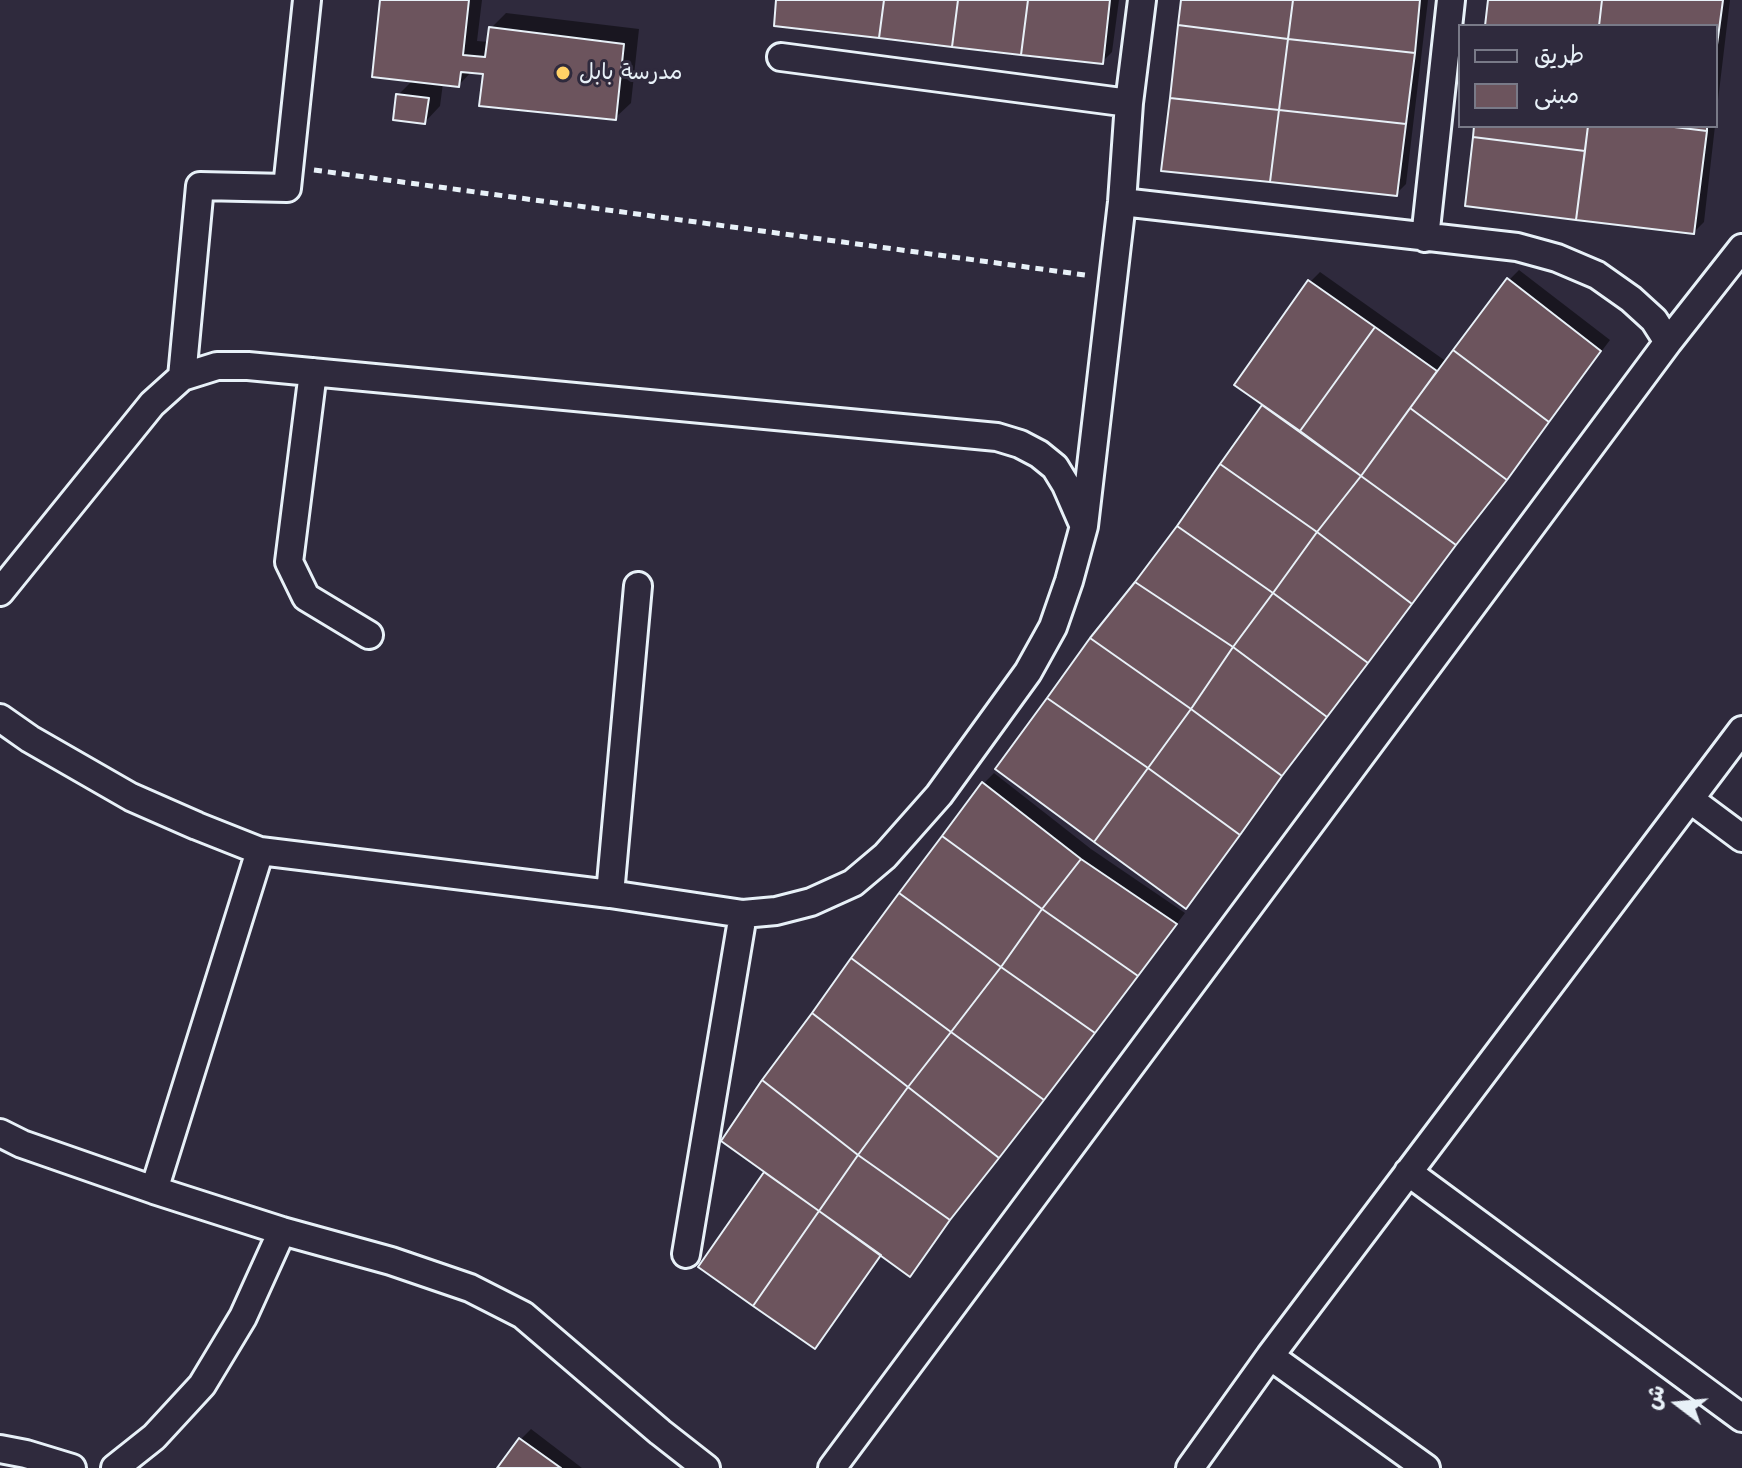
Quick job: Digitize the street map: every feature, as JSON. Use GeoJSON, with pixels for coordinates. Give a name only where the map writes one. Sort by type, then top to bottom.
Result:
{"type":"FeatureCollection","features":[{"type":"Feature","properties":{"kind":"street"},"geometry":{"type":"LineString","coordinates":[[182,377],[200,186],[287,188],[307,0]]}},
{"type":"Feature","properties":{"kind":"street"},"geometry":{"type":"LineString","coordinates":[[0,718],[30,739],[131,797],[260,851],[610,894],[743,914],[776,911],[811,902],[853,883],[885,856],[939,795],[1028,672],[1053,627],[1069,581],[1084,526],[1142,0]]}},
{"type":"Feature","properties":{"kind":"street"},"geometry":{"type":"LineString","coordinates":[[1425,238],[1451,0]]}},
{"type":"Feature","properties":{"kind":"street"},"geometry":{"type":"LineString","coordinates":[[781,57],[1129,103]]}},
{"type":"Feature","properties":{"kind":"street"},"geometry":{"type":"LineString","coordinates":[[1122,202],[1517,247],[1557,258],[1597,275],[1654,320],[1668,342]]}},
{"type":"Feature","properties":{"kind":"street"},"geometry":{"type":"LineString","coordinates":[[832,1468],[1668,342],[1742,248]]}},
{"type":"Feature","properties":{"kind":"street"},"geometry":{"type":"LineString","coordinates":[[0,592],[152,404],[182,377],[217,366],[248,366],[997,437],[1020,444],[1055,467],[1084,526]]}},
{"type":"Feature","properties":{"kind":"street"},"geometry":{"type":"LineString","coordinates":[[313,372],[289,562],[306,597],[369,635]]}},
{"type":"Feature","properties":{"kind":"street"},"geometry":{"type":"LineString","coordinates":[[610,894],[638,586]]}},
{"type":"Feature","properties":{"kind":"street"},"geometry":{"type":"LineString","coordinates":[[1190,1468],[1270,1356],[1742,730]]}},
{"type":"Feature","properties":{"kind":"street"},"geometry":{"type":"LineString","coordinates":[[1691,800],[1742,838]]}},
{"type":"Feature","properties":{"kind":"street"},"geometry":{"type":"LineString","coordinates":[[154,1190],[260,851]]}},
{"type":"Feature","properties":{"kind":"street"},"geometry":{"type":"LineString","coordinates":[[686,1254],[743,914]]}},
{"type":"Feature","properties":{"kind":"street"},"geometry":{"type":"LineString","coordinates":[[0,1133],[22,1144],[154,1190],[470,1288],[523,1315],[706,1468]]}},
{"type":"Feature","properties":{"kind":"street"},"geometry":{"type":"LineString","coordinates":[[1408,1172],[1742,1418]]}},
{"type":"Feature","properties":{"kind":"street"},"geometry":{"type":"LineString","coordinates":[[115,1468],[154,1437],[202,1385],[243,1317],[282,1231]]}},
{"type":"Feature","properties":{"kind":"street"},"geometry":{"type":"LineString","coordinates":[[1270,1356],[1426,1468]]}},
{"type":"Feature","properties":{"kind":"street"},"geometry":{"type":"LineString","coordinates":[[0,1449],[72,1468]]}},
{"type":"Feature","properties":{"kind":"path"},"geometry":{"type":"LineString","coordinates":[[289,166],[1113,279]]}},
{"type":"Feature","properties":{"kind":"building"},"geometry":{"type":"Polygon","coordinates":[[[380,0],[469,0],[463,55],[485,57],[489,27],[624,44],[616,120],[479,106],[483,74],[461,72],[459,87],[372,77],[380,0]]]}},
{"type":"Feature","properties":{"kind":"building"},"geometry":{"type":"Polygon","coordinates":[[[776,0],[884,0],[879,38],[774,26],[776,0]]]}},
{"type":"Feature","properties":{"kind":"building"},"geometry":{"type":"Polygon","coordinates":[[[884,0],[958,0],[952,47],[879,38],[884,0]]]}},
{"type":"Feature","properties":{"kind":"building"},"geometry":{"type":"Polygon","coordinates":[[[958,0],[1028,0],[1021,55],[952,47],[958,0]]]}},
{"type":"Feature","properties":{"kind":"building"},"geometry":{"type":"Polygon","coordinates":[[[1028,0],[1110,0],[1103,64],[1021,55],[1028,0]]]}},
{"type":"Feature","properties":{"kind":"building"},"geometry":{"type":"Polygon","coordinates":[[[1181,0],[1293,0],[1288,39],[1178,25],[1181,0]]]}},
{"type":"Feature","properties":{"kind":"building"},"geometry":{"type":"Polygon","coordinates":[[[1293,0],[1420,0],[1415,53],[1288,39],[1293,0]]]}},
{"type":"Feature","properties":{"kind":"building"},"geometry":{"type":"Polygon","coordinates":[[[1488,0],[1602,0],[1599,24],[1485,24],[1488,0]]]}},
{"type":"Feature","properties":{"kind":"building"},"geometry":{"type":"Polygon","coordinates":[[[1602,0],[1723,0],[1718,37],[1718,24],[1599,24],[1602,0]]]}},
{"type":"Feature","properties":{"kind":"building"},"geometry":{"type":"Polygon","coordinates":[[[1178,25],[1288,39],[1279,110],[1170,98],[1178,25]]]}},
{"type":"Feature","properties":{"kind":"building"},"geometry":{"type":"Polygon","coordinates":[[[1288,39],[1415,53],[1406,124],[1279,110],[1288,39]]]}},
{"type":"Feature","properties":{"kind":"building"},"geometry":{"type":"Polygon","coordinates":[[[396,94],[429,98],[425,124],[393,120],[396,94]]]}},
{"type":"Feature","properties":{"kind":"building"},"geometry":{"type":"Polygon","coordinates":[[[1170,98],[1279,110],[1270,182],[1161,171],[1170,98]]]}},
{"type":"Feature","properties":{"kind":"building"},"geometry":{"type":"Polygon","coordinates":[[[1279,110],[1406,124],[1397,196],[1270,182],[1279,110]]]}},
{"type":"Feature","properties":{"kind":"building"},"geometry":{"type":"Polygon","coordinates":[[[1474,128],[1588,128],[1585,151],[1473,137],[1474,128]]]}},
{"type":"Feature","properties":{"kind":"building"},"geometry":{"type":"Polygon","coordinates":[[[1588,128],[1707,131],[1694,234],[1576,220],[1588,128]]]}},
{"type":"Feature","properties":{"kind":"building"},"geometry":{"type":"Polygon","coordinates":[[[1473,137],[1585,151],[1576,220],[1465,206],[1473,137]]]}},
{"type":"Feature","properties":{"kind":"building"},"geometry":{"type":"Polygon","coordinates":[[[1507,278],[1601,351],[1549,422],[1453,350],[1507,278]]]}},
{"type":"Feature","properties":{"kind":"building"},"geometry":{"type":"Polygon","coordinates":[[[1308,280],[1375,327],[1300,431],[1234,385],[1308,280]]]}},
{"type":"Feature","properties":{"kind":"building"},"geometry":{"type":"Polygon","coordinates":[[[1375,327],[1437,371],[1361,476],[1300,431],[1375,327]]]}},
{"type":"Feature","properties":{"kind":"building"},"geometry":{"type":"Polygon","coordinates":[[[1453,350],[1549,422],[1507,480],[1410,408],[1453,350]]]}},
{"type":"Feature","properties":{"kind":"building"},"geometry":{"type":"Polygon","coordinates":[[[1262,405],[1361,476],[1317,532],[1220,464],[1262,405]]]}},
{"type":"Feature","properties":{"kind":"building"},"geometry":{"type":"Polygon","coordinates":[[[1410,408],[1507,480],[1456,545],[1361,476],[1410,408]]]}},
{"type":"Feature","properties":{"kind":"building"},"geometry":{"type":"Polygon","coordinates":[[[1220,464],[1317,532],[1273,593],[1177,526],[1220,464]]]}},
{"type":"Feature","properties":{"kind":"building"},"geometry":{"type":"Polygon","coordinates":[[[1361,476],[1456,545],[1412,604],[1317,532],[1361,476]]]}},
{"type":"Feature","properties":{"kind":"building"},"geometry":{"type":"Polygon","coordinates":[[[1177,526],[1273,593],[1233,647],[1135,582],[1177,526]]]}},
{"type":"Feature","properties":{"kind":"building"},"geometry":{"type":"Polygon","coordinates":[[[1317,532],[1412,604],[1368,663],[1273,593],[1317,532]]]}},
{"type":"Feature","properties":{"kind":"building"},"geometry":{"type":"Polygon","coordinates":[[[1135,582],[1233,647],[1191,709],[1090,638],[1135,582]]]}},
{"type":"Feature","properties":{"kind":"building"},"geometry":{"type":"Polygon","coordinates":[[[1273,593],[1368,663],[1327,717],[1233,647],[1273,593]]]}},
{"type":"Feature","properties":{"kind":"building"},"geometry":{"type":"Polygon","coordinates":[[[1090,638],[1191,709],[1148,768],[1047,698],[1090,638]]]}},
{"type":"Feature","properties":{"kind":"building"},"geometry":{"type":"Polygon","coordinates":[[[1233,647],[1327,717],[1282,776],[1191,709],[1233,647]]]}},
{"type":"Feature","properties":{"kind":"building"},"geometry":{"type":"Polygon","coordinates":[[[1047,698],[1148,768],[1094,842],[995,769],[1047,698]]]}},
{"type":"Feature","properties":{"kind":"building"},"geometry":{"type":"Polygon","coordinates":[[[1191,709],[1282,776],[1240,835],[1148,768],[1191,709]]]}},
{"type":"Feature","properties":{"kind":"building"},"geometry":{"type":"Polygon","coordinates":[[[1148,768],[1240,835],[1186,909],[1094,842],[1148,768]]]}},
{"type":"Feature","properties":{"kind":"building"},"geometry":{"type":"Polygon","coordinates":[[[982,782],[1081,859],[1042,909],[942,836],[982,782]]]}},
{"type":"Feature","properties":{"kind":"building"},"geometry":{"type":"Polygon","coordinates":[[[942,836],[1042,909],[1001,967],[899,893],[942,836]]]}},
{"type":"Feature","properties":{"kind":"building"},"geometry":{"type":"Polygon","coordinates":[[[1081,859],[1177,924],[1138,976],[1042,909],[1081,859]]]}},
{"type":"Feature","properties":{"kind":"building"},"geometry":{"type":"Polygon","coordinates":[[[899,893],[1001,967],[951,1032],[851,958],[899,893]]]}},
{"type":"Feature","properties":{"kind":"building"},"geometry":{"type":"Polygon","coordinates":[[[1042,909],[1138,976],[1095,1033],[1001,967],[1042,909]]]}},
{"type":"Feature","properties":{"kind":"building"},"geometry":{"type":"Polygon","coordinates":[[[851,958],[951,1032],[908,1087],[812,1013],[851,958]]]}},
{"type":"Feature","properties":{"kind":"building"},"geometry":{"type":"Polygon","coordinates":[[[1001,967],[1095,1033],[1044,1100],[951,1032],[1001,967]]]}},
{"type":"Feature","properties":{"kind":"building"},"geometry":{"type":"Polygon","coordinates":[[[812,1013],[908,1087],[858,1155],[762,1080],[812,1013]]]}},
{"type":"Feature","properties":{"kind":"building"},"geometry":{"type":"Polygon","coordinates":[[[951,1032],[1044,1100],[999,1158],[908,1087],[951,1032]]]}},
{"type":"Feature","properties":{"kind":"building"},"geometry":{"type":"Polygon","coordinates":[[[762,1080],[858,1155],[819,1211],[721,1141],[762,1080]]]}},
{"type":"Feature","properties":{"kind":"building"},"geometry":{"type":"Polygon","coordinates":[[[908,1087],[999,1158],[950,1220],[858,1155],[908,1087]]]}},
{"type":"Feature","properties":{"kind":"building"},"geometry":{"type":"Polygon","coordinates":[[[858,1155],[950,1220],[910,1277],[819,1211],[858,1155]]]}},
{"type":"Feature","properties":{"kind":"building"},"geometry":{"type":"Polygon","coordinates":[[[764,1172],[819,1211],[753,1306],[698,1267],[764,1172]]]}},
{"type":"Feature","properties":{"kind":"building"},"geometry":{"type":"Polygon","coordinates":[[[819,1211],[881,1255],[815,1349],[753,1306],[819,1211]]]}},
{"type":"Feature","properties":{"kind":"building"},"geometry":{"type":"Polygon","coordinates":[[[519,1438],[561,1468],[497,1468],[519,1438]]]}},
{"type":"Feature","properties":{"kind":"place","name":"مدرسة بابل"},"geometry":{"type":"Point","coordinates":[563,73]}}]}
